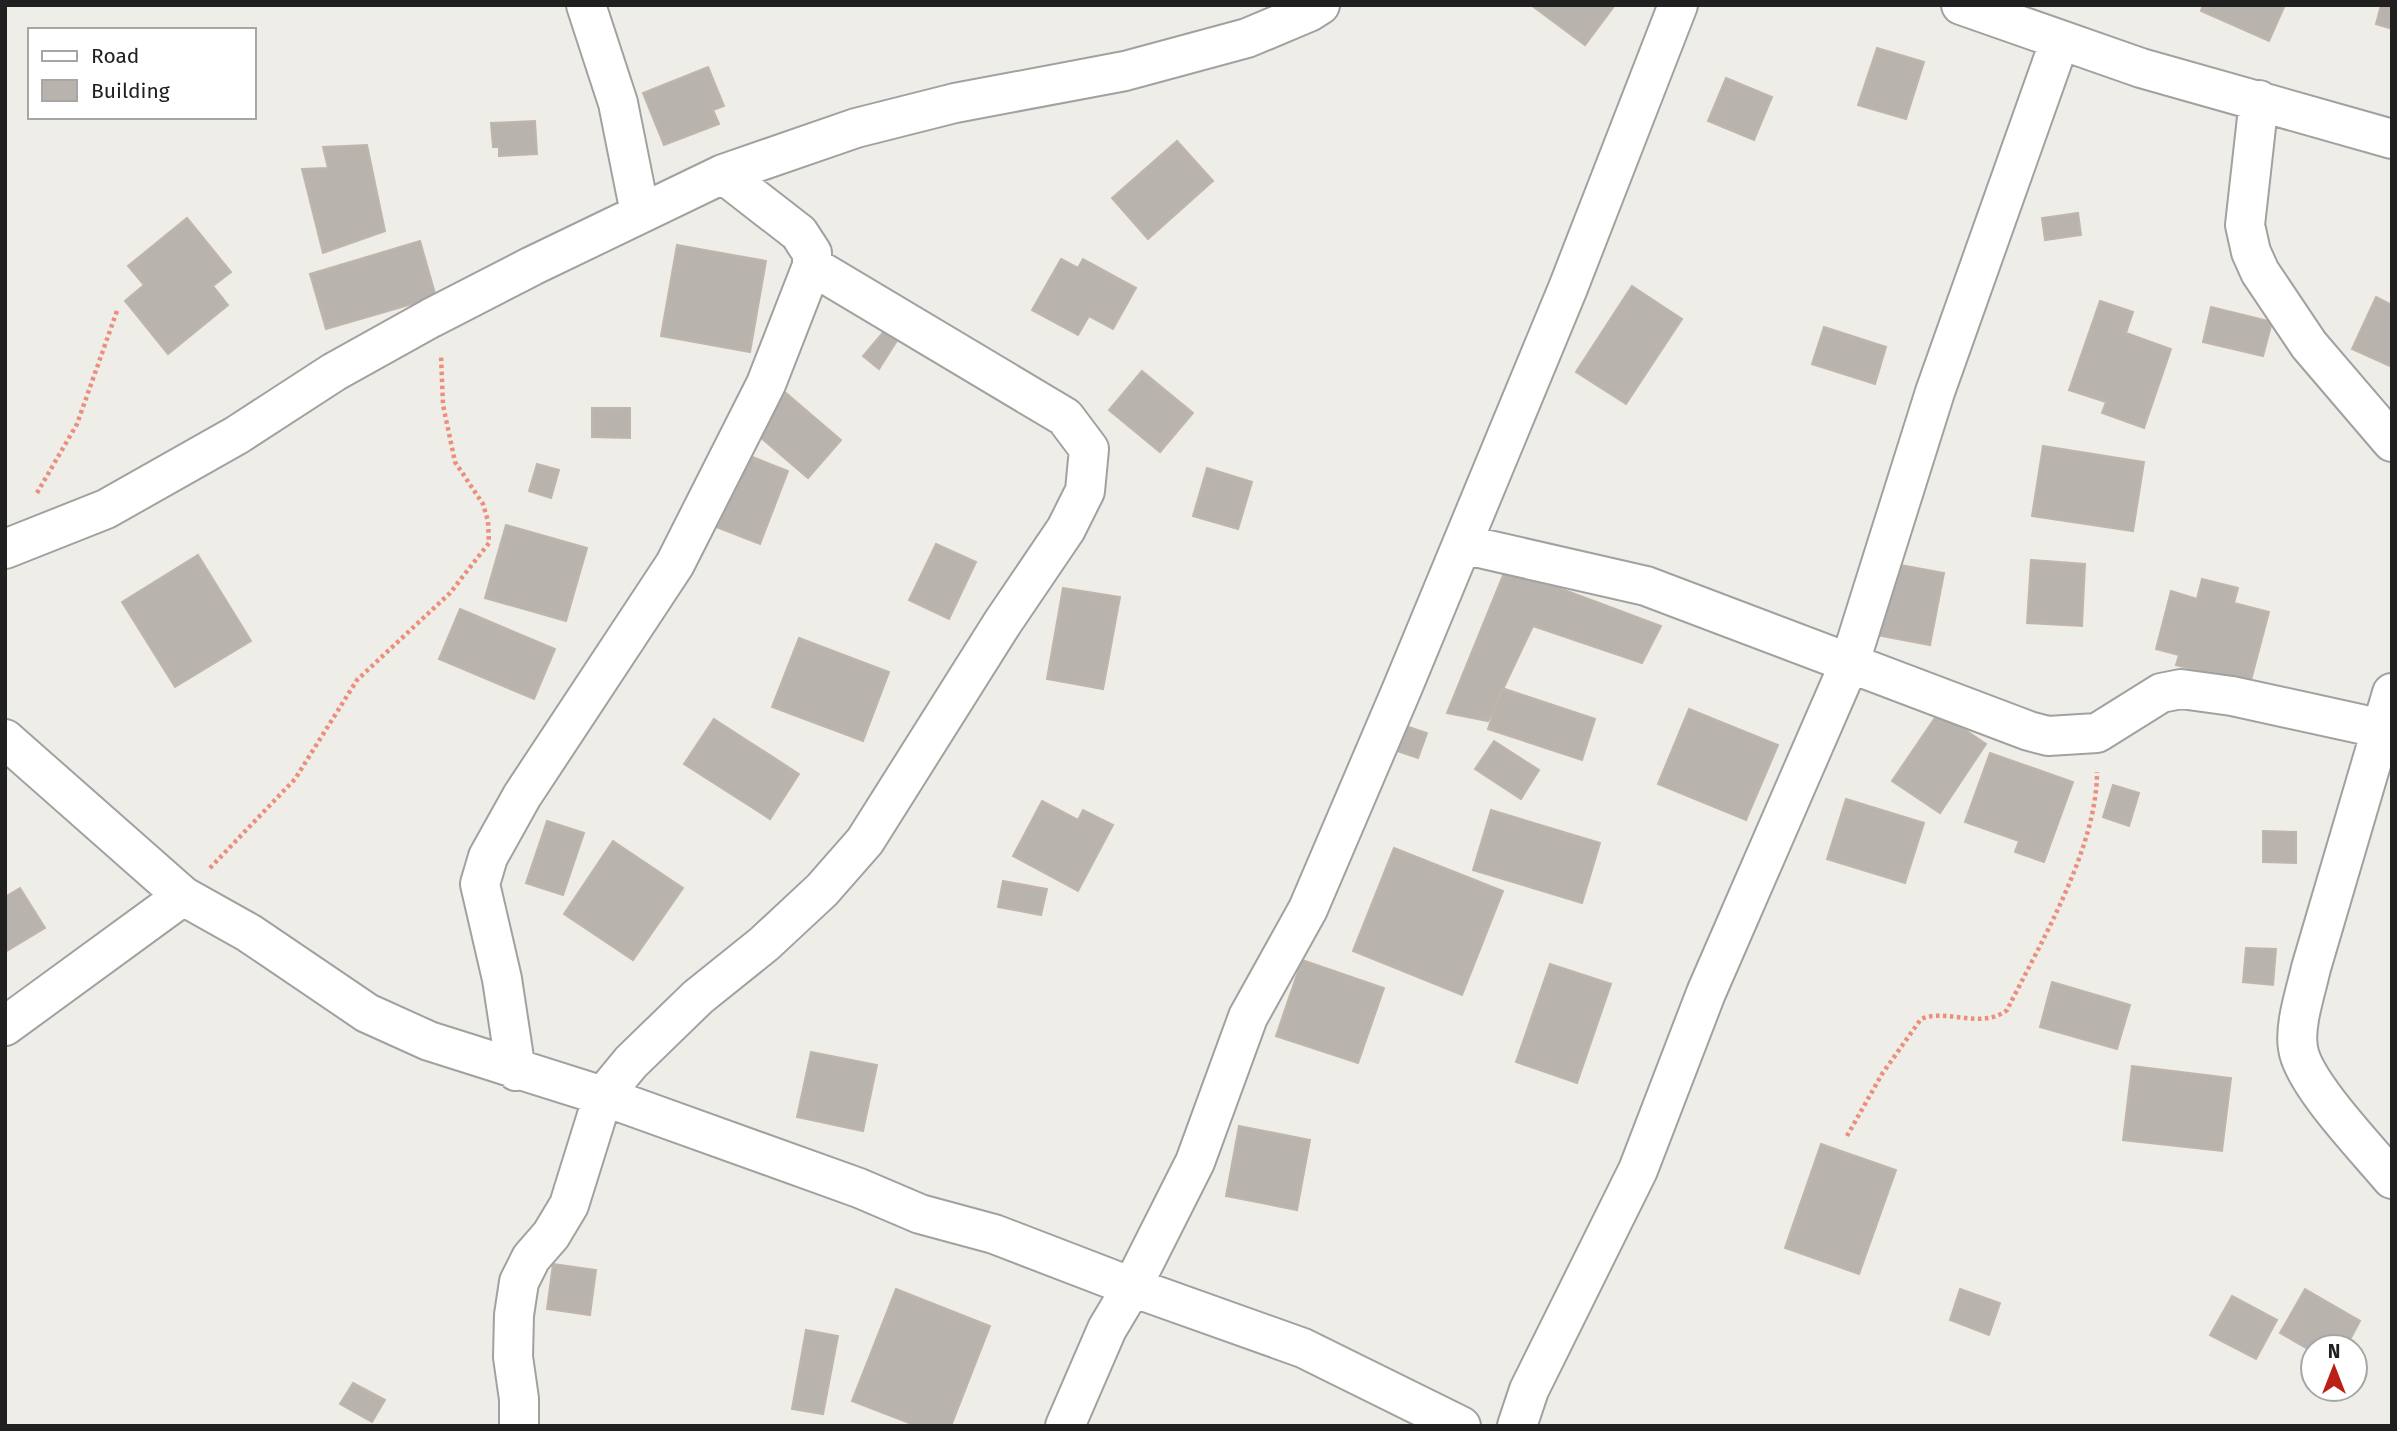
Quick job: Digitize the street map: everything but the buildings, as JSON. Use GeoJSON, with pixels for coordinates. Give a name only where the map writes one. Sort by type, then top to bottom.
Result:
{"type":"FeatureCollection","features":[{"type":"Feature","properties":{"kind":"street"},"geometry":{"type":"LineString","coordinates":[[586,5],[618,103],[640,213]]}},
{"type":"Feature","properties":{"kind":"street"},"geometry":{"type":"LineString","coordinates":[[8,548],[106,509],[237,435],[334,372],[431,318],[723,174],[856,128],[955,103],[1125,71],[1247,38],[1320,5]]}},
{"type":"Feature","properties":{"kind":"street"},"geometry":{"type":"LineString","coordinates":[[1065,1426],[1107,1329],[1132,1287],[1195,1163],[1248,1017],[1308,909],[1568,288],[1678,5]]}},
{"type":"Feature","properties":{"kind":"street"},"geometry":{"type":"LineString","coordinates":[[1961,5],[2050,26],[2141,68],[2392,139]]}},
{"type":"Feature","properties":{"kind":"street"},"geometry":{"type":"LineString","coordinates":[[1517,1426],[1529,1390],[1639,1170],[1706,993],[1850,662],[2050,26]]}},
{"type":"Feature","properties":{"kind":"street"},"geometry":{"type":"LineString","coordinates":[[2259,100],[2245,225],[2251,251],[2260,272],[2309,345],[2392,442]]}},
{"type":"Feature","properties":{"kind":"street"},"geometry":{"type":"LineString","coordinates":[[516,1070],[502,979],[480,884],[488,857],[523,796],[674,564],[766,384],[812,266],[812,253],[799,233],[723,174]]}},
{"type":"Feature","properties":{"kind":"street"},"geometry":{"type":"LineString","coordinates":[[519,1426],[519,1399],[513,1357],[514,1315],[519,1282],[531,1258],[551,1235],[569,1205],[603,1096],[631,1062],[698,997],[764,944],[822,890],[865,841],[1003,622],[1066,529],[1085,491],[1088,449],[1065,417],[812,266]]}},
{"type":"Feature","properties":{"kind":"street"},"geometry":{"type":"LineString","coordinates":[[1462,544],[1635,583],[2048,736],[2097,733],[2161,693],[2181,689],[2232,696],[2386,730]]}},
{"type":"Feature","properties":{"kind":"street"},"geometry":{"type":"LineString","coordinates":[[2392,693],[2386,730],[2311,968],[2297,1046],[2302,1066],[2392,1179]]}},
{"type":"Feature","properties":{"kind":"street"},"geometry":{"type":"LineString","coordinates":[[5,739],[183,896],[249,933],[367,1013],[429,1041],[603,1096],[859,1188],[920,1214],[994,1234],[1303,1348],[1461,1426]]}},
{"type":"Feature","properties":{"kind":"street"},"geometry":{"type":"LineString","coordinates":[[5,1026],[183,896]]}},
{"type":"Feature","properties":{"kind":"path"},"geometry":{"type":"LineString","coordinates":[[8,548],[77,424],[118,308]]}},
{"type":"Feature","properties":{"kind":"path"},"geometry":{"type":"LineString","coordinates":[[183,896],[295,779],[357,680],[450,593],[489,543],[488,521],[483,504],[455,462],[443,405],[440,351],[431,318]]}},
{"type":"Feature","properties":{"kind":"path"},"geometry":{"type":"LineString","coordinates":[[1847,1136],[1882,1074],[1920,1019],[1930,1016],[1998,1017],[2007,1010],[2053,919],[2091,828],[2097,785],[2097,733]]}}]}
